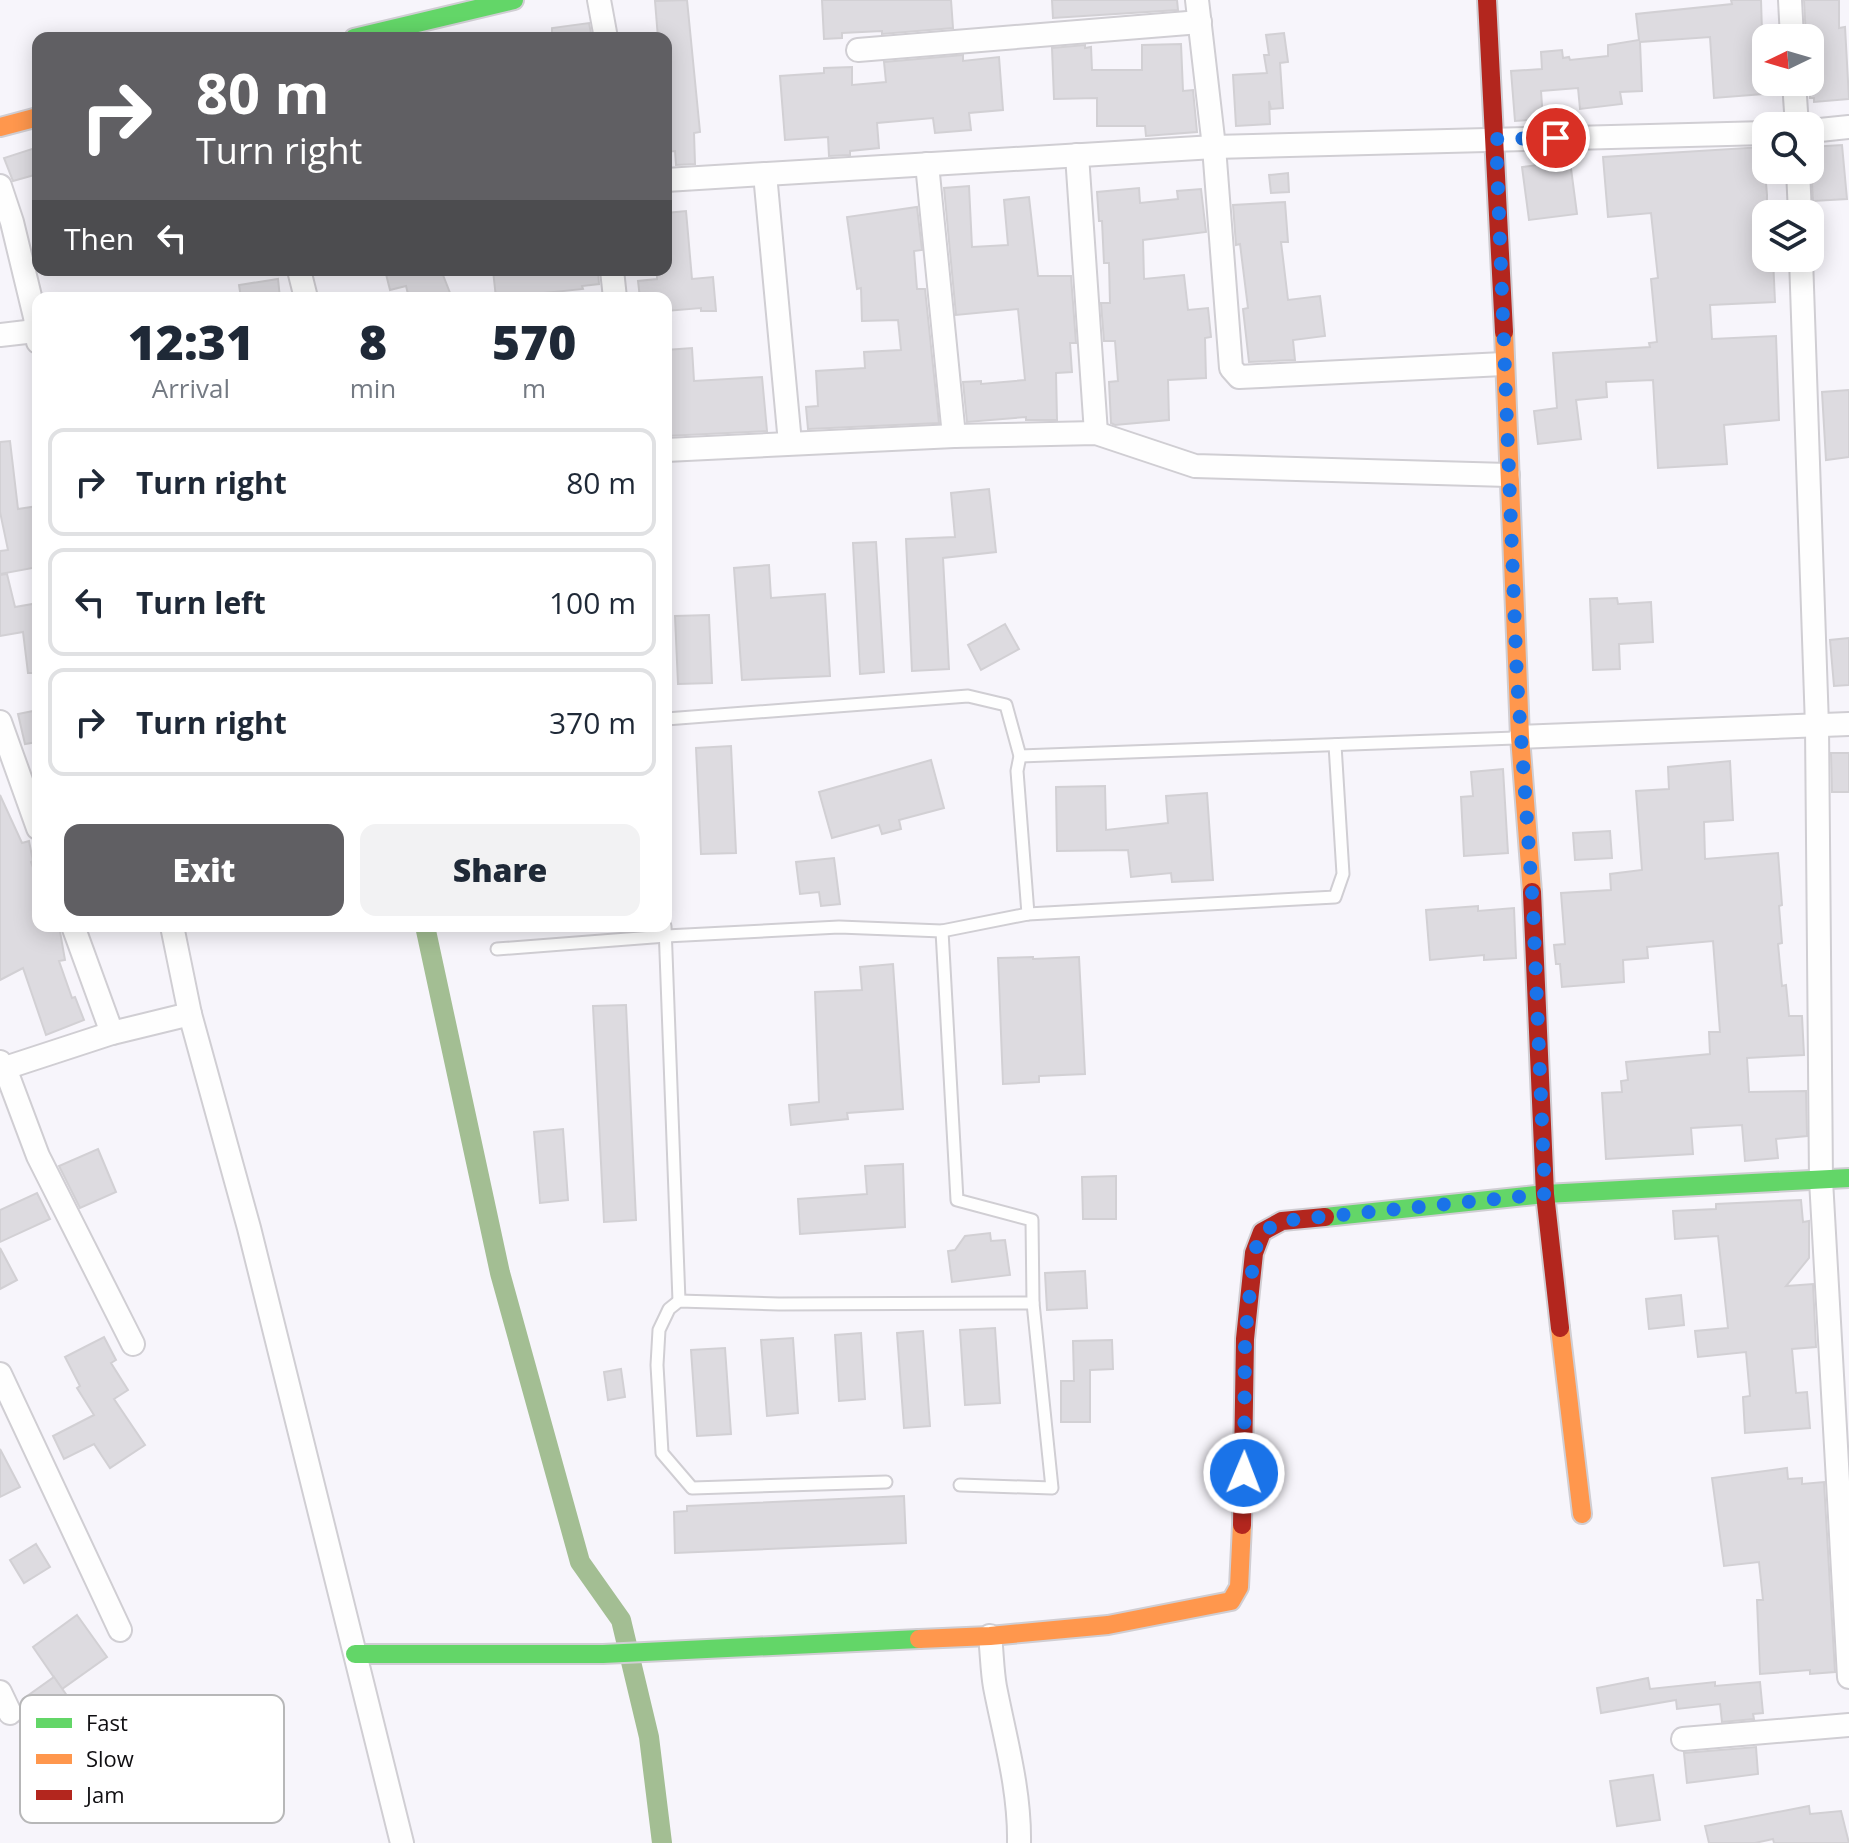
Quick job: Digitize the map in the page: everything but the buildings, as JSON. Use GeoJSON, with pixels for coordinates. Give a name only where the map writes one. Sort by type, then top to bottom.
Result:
{"type":"FeatureCollection","features":[{"type":"Feature","properties":{"kind":"street"},"geometry":{"type":"LineString","coordinates":[[379,32],[514,0]]}},
{"type":"Feature","properties":{"kind":"street"},"geometry":{"type":"LineString","coordinates":[[599,0],[605,32]]}},
{"type":"Feature","properties":{"kind":"street"},"geometry":{"type":"LineString","coordinates":[[1487,0],[1496,139],[1520,737],[1533,907],[1545,1194],[1582,1514]]}},
{"type":"Feature","properties":{"kind":"street"},"geometry":{"type":"LineString","coordinates":[[1790,0],[1791,24]]}},
{"type":"Feature","properties":{"kind":"street"},"geometry":{"type":"LineString","coordinates":[[858,50],[1198,11],[1214,147],[1231,368],[1239,377],[1503,364]]}},
{"type":"Feature","properties":{"kind":"street"},"geometry":{"type":"LineString","coordinates":[[0,127],[32,119]]}},
{"type":"Feature","properties":{"kind":"street"},"geometry":{"type":"LineString","coordinates":[[1824,130],[1849,127]]}},
{"type":"Feature","properties":{"kind":"street"},"geometry":{"type":"LineString","coordinates":[[672,180],[1214,147],[1752,133]]}},
{"type":"Feature","properties":{"kind":"street"},"geometry":{"type":"LineString","coordinates":[[1077,155],[1096,433]]}},
{"type":"Feature","properties":{"kind":"street"},"geometry":{"type":"LineString","coordinates":[[927,164],[954,436]]}},
{"type":"Feature","properties":{"kind":"street"},"geometry":{"type":"LineString","coordinates":[[765,174],[790,443]]}},
{"type":"Feature","properties":{"kind":"street"},"geometry":{"type":"LineString","coordinates":[[0,186],[32,305]]}},
{"type":"Feature","properties":{"kind":"street"},"geometry":{"type":"LineString","coordinates":[[1801,272],[1817,726],[1821,1180],[1849,1677]]}},
{"type":"Feature","properties":{"kind":"street"},"geometry":{"type":"LineString","coordinates":[[0,335],[32,336]]}},
{"type":"Feature","properties":{"kind":"street"},"geometry":{"type":"LineString","coordinates":[[672,450],[954,436],[1096,433],[1195,466],[1508,475]]}},
{"type":"Feature","properties":{"kind":"street"},"geometry":{"type":"LineString","coordinates":[[0,722],[32,811]]}},
{"type":"Feature","properties":{"kind":"street"},"geometry":{"type":"LineString","coordinates":[[1520,737],[1849,724]]}},
{"type":"Feature","properties":{"kind":"street"},"geometry":{"type":"LineString","coordinates":[[75,932],[112,1033]]}},
{"type":"Feature","properties":{"kind":"street"},"geometry":{"type":"LineString","coordinates":[[173,932],[190,1014],[249,1228],[402,1843]]}},
{"type":"Feature","properties":{"kind":"street"},"geometry":{"type":"LineString","coordinates":[[133,1344],[38,1156],[2,1065],[190,1014]]}},
{"type":"Feature","properties":{"kind":"street"},"geometry":{"type":"LineString","coordinates":[[355,1654],[646,1653],[990,1636],[1108,1625],[1231,1601],[1239,1587],[1245,1445],[1245,1339],[1254,1253],[1262,1232],[1282,1221],[1545,1194],[1849,1178]]}},
{"type":"Feature","properties":{"kind":"street"},"geometry":{"type":"LineString","coordinates":[[0,1374],[120,1630]]}},
{"type":"Feature","properties":{"kind":"street"},"geometry":{"type":"LineString","coordinates":[[990,1636],[994,1684],[1017,1802],[1019,1843]]}},
{"type":"Feature","properties":{"kind":"street"},"geometry":{"type":"LineString","coordinates":[[0,1692],[10,1713]]}},
{"type":"Feature","properties":{"kind":"street"},"geometry":{"type":"LineString","coordinates":[[1683,1739],[1849,1725]]}},
{"type":"Feature","properties":{"kind":"lane"},"geometry":{"type":"LineString","coordinates":[[672,719],[968,696],[1006,705],[1020,756],[1017,771],[1028,914]]}},
{"type":"Feature","properties":{"kind":"lane"},"geometry":{"type":"LineString","coordinates":[[1020,756],[1520,737]]}},
{"type":"Feature","properties":{"kind":"lane"},"geometry":{"type":"LineString","coordinates":[[672,931],[839,927],[942,931],[1028,914],[1335,897],[1343,874],[1335,745]]}},
{"type":"Feature","properties":{"kind":"lane"},"geometry":{"type":"LineString","coordinates":[[942,931],[957,1200],[1032,1220],[1033,1303],[1052,1488],[960,1485]]}},
{"type":"Feature","properties":{"kind":"lane"},"geometry":{"type":"LineString","coordinates":[[497,949],[657,932]]}},
{"type":"Feature","properties":{"kind":"lane"},"geometry":{"type":"LineString","coordinates":[[666,932],[679,1301]]}},
{"type":"Feature","properties":{"kind":"lane"},"geometry":{"type":"LineString","coordinates":[[886,1482],[692,1488],[662,1453],[657,1365],[659,1330],[669,1309],[679,1301],[779,1304],[1033,1303]]}},
{"type":"Feature","properties":{"kind":"waterway"},"geometry":{"type":"LineString","coordinates":[[426,932],[500,1273],[580,1562],[621,1620],[649,1737],[662,1843]]}},
{"type":"Feature","properties":{"kind":"traffic: fast"},"geometry":{"type":"LineString","coordinates":[[379,32],[514,0]]}},
{"type":"Feature","properties":{"kind":"traffic: fast"},"geometry":{"type":"LineString","coordinates":[[1325,1217],[1545,1194],[1849,1178]]}},
{"type":"Feature","properties":{"kind":"traffic: fast"},"geometry":{"type":"LineString","coordinates":[[355,1654],[603,1654],[919,1639]]}},
{"type":"Feature","properties":{"kind":"traffic: slow"},"geometry":{"type":"LineString","coordinates":[[0,127],[32,119]]}},
{"type":"Feature","properties":{"kind":"traffic: slow"},"geometry":{"type":"LineString","coordinates":[[1504,332],[1520,737],[1532,892]]}},
{"type":"Feature","properties":{"kind":"traffic: slow"},"geometry":{"type":"LineString","coordinates":[[1560,1328],[1582,1514]]}},
{"type":"Feature","properties":{"kind":"traffic: slow"},"geometry":{"type":"LineString","coordinates":[[919,1639],[1108,1625],[1231,1601],[1239,1587],[1242,1525]]}},
{"type":"Feature","properties":{"kind":"traffic: jam"},"geometry":{"type":"LineString","coordinates":[[1487,0],[1504,332]]}},
{"type":"Feature","properties":{"kind":"traffic: jam"},"geometry":{"type":"LineString","coordinates":[[1532,892],[1545,1194],[1560,1328]]}},
{"type":"Feature","properties":{"kind":"traffic: jam"},"geometry":{"type":"LineString","coordinates":[[1242,1525],[1245,1339],[1254,1253],[1262,1232],[1282,1221],[1325,1217]]}},
{"type":"Feature","properties":{"kind":"route"},"geometry":{"type":"LineString","coordinates":[[1244,1473],[1245,1339],[1254,1253],[1262,1232],[1282,1221],[1545,1194],[1539,1015],[1517,679],[1496,139],[1556,138]]}}]}
